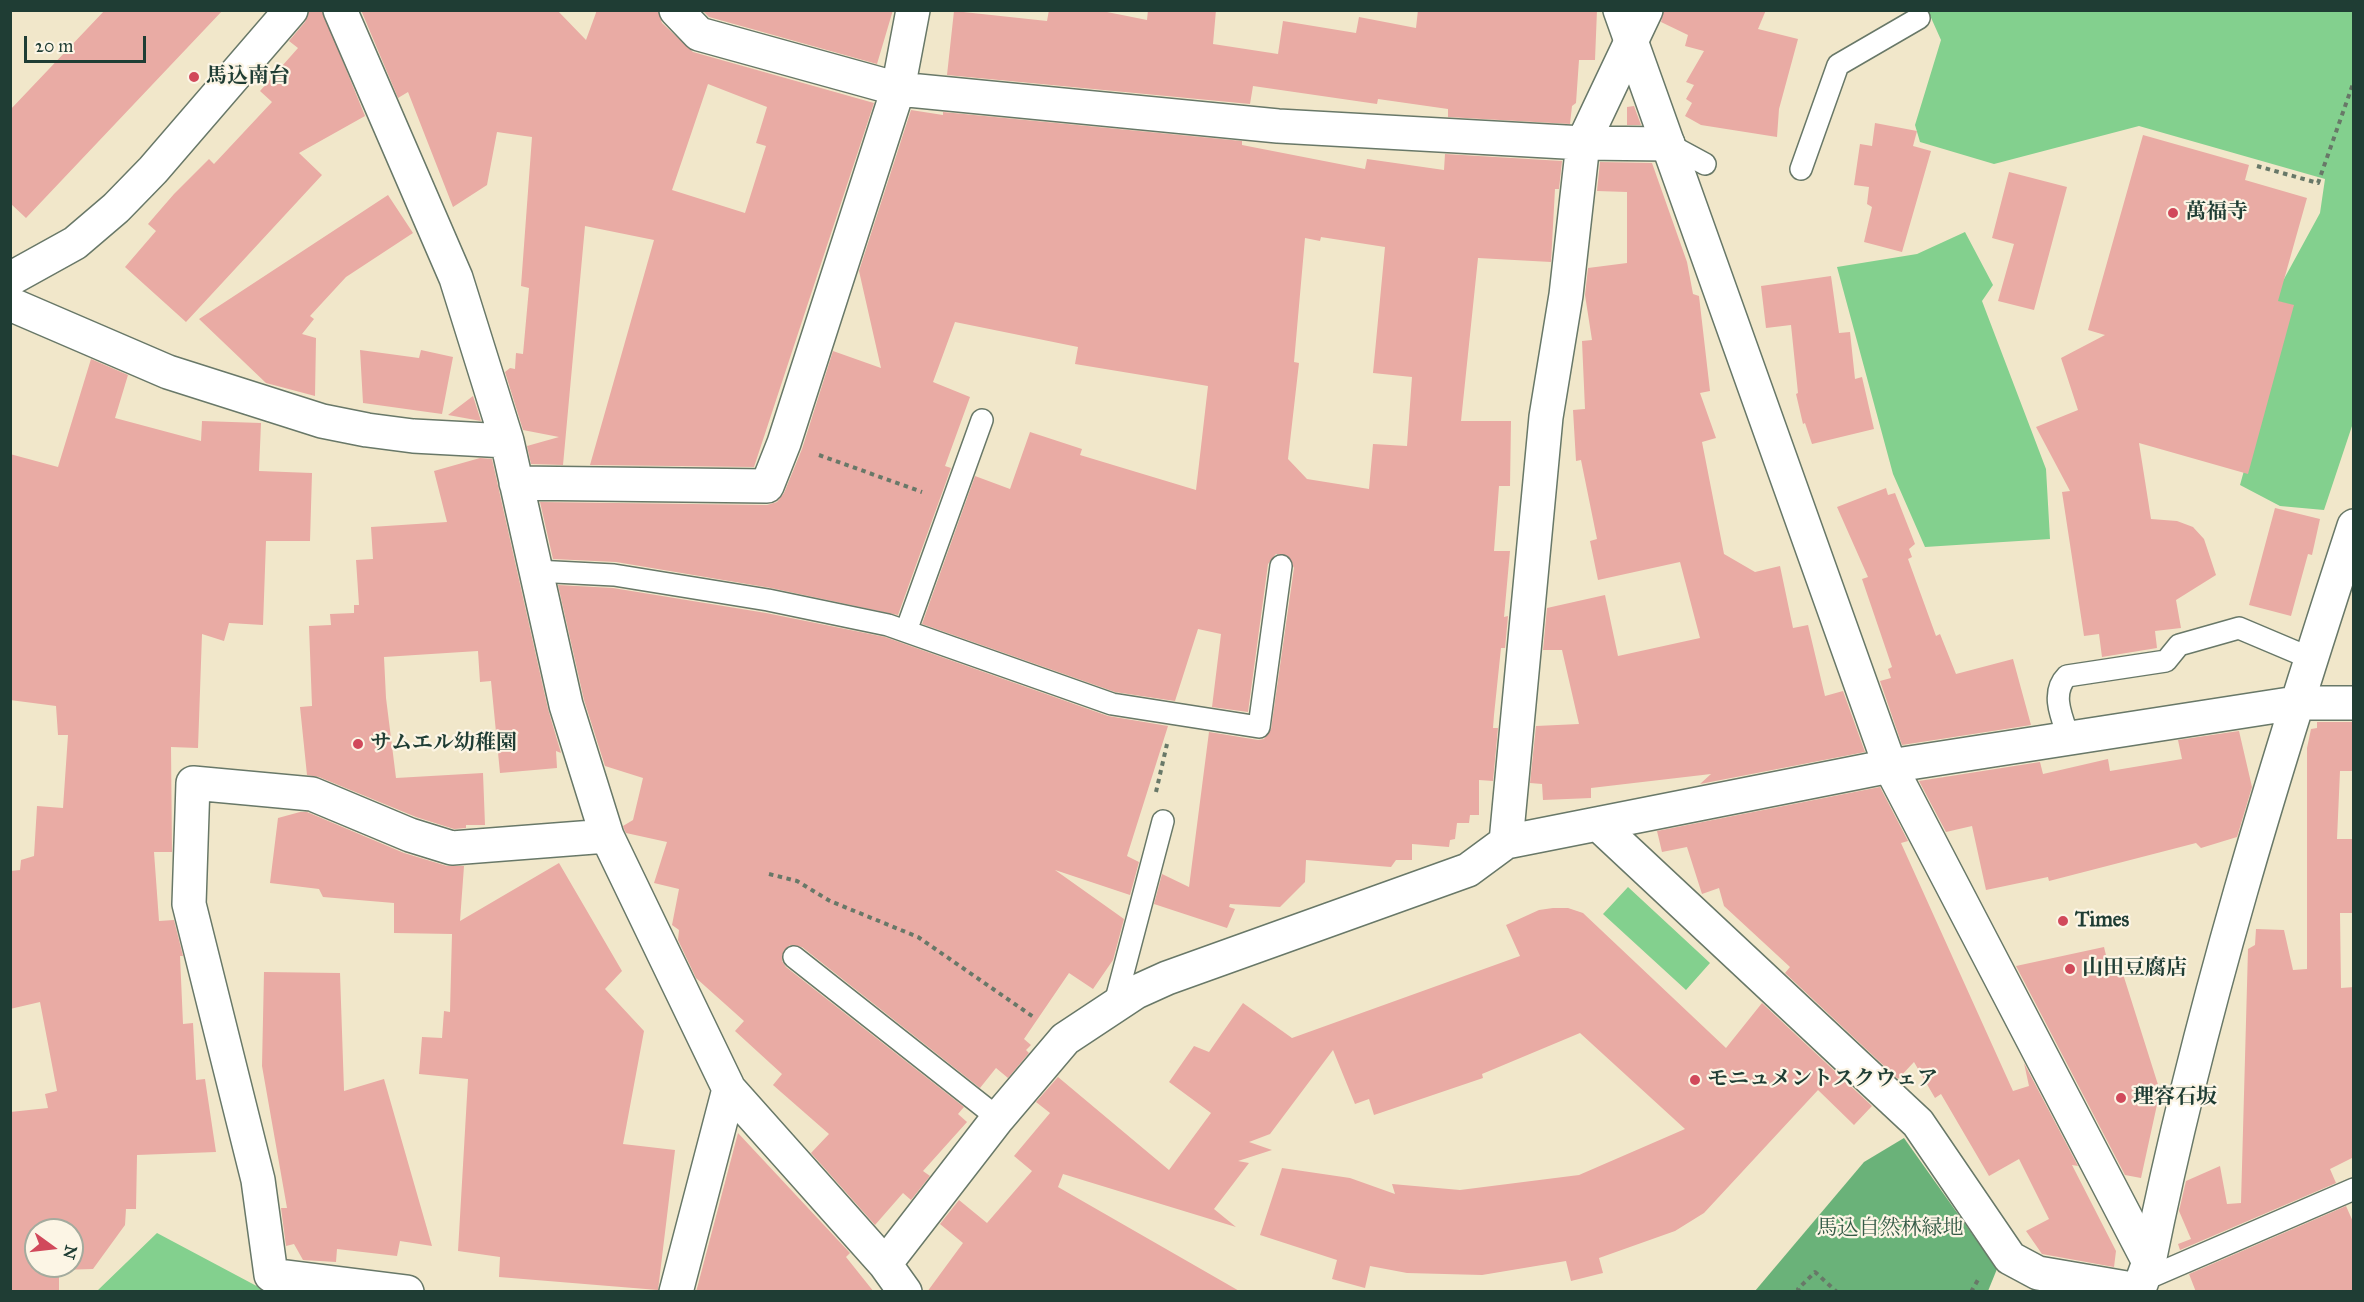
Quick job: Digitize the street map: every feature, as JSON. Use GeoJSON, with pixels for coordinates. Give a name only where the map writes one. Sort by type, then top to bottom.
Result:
{"type":"FeatureCollection","features":[{"type":"Feature","properties":{"kind":"street"},"geometry":{"type":"LineString","coordinates":[[10,279],[75,243],[110,214],[153,170],[291,10]]}},
{"type":"Feature","properties":{"kind":"street"},"geometry":{"type":"LineString","coordinates":[[340,10],[456,278],[507,441],[566,705],[607,836],[729,1089],[885,1264],[905,1292]]}},
{"type":"Feature","properties":{"kind":"street"},"geometry":{"type":"LineString","coordinates":[[676,10],[699,34],[898,89],[1278,126],[1583,143],[1668,144]]}},
{"type":"Feature","properties":{"kind":"street"},"geometry":{"type":"LineString","coordinates":[[516,483],[767,486],[784,443],[898,89],[913,10]]}},
{"type":"Feature","properties":{"kind":"street"},"geometry":{"type":"LineString","coordinates":[[1506,842],[1546,417],[1566,295],[1583,143],[1626,25],[1646,10]]}},
{"type":"Feature","properties":{"kind":"street"},"geometry":{"type":"LineString","coordinates":[[1626,25],[1890,766],[2149,1282]]}},
{"type":"Feature","properties":{"kind":"street"},"geometry":{"type":"LineString","coordinates":[[10,304],[168,372],[322,421],[413,436],[507,441]]}},
{"type":"Feature","properties":{"kind":"street"},"geometry":{"type":"LineString","coordinates":[[2149,1282],[2209,1004],[2296,703],[2354,526]]}},
{"type":"Feature","properties":{"kind":"street"},"geometry":{"type":"LineString","coordinates":[[885,1264],[998,1118],[1065,1039],[1136,992],[1167,978],[1468,870],[1506,842],[1890,766],[2296,703],[2354,703]]}},
{"type":"Feature","properties":{"kind":"street"},"geometry":{"type":"LineString","coordinates":[[407,1292],[271,1275],[258,1180],[189,904],[193,783],[312,794],[410,835],[452,848],[583,840],[607,836]]}},
{"type":"Feature","properties":{"kind":"street"},"geometry":{"type":"LineString","coordinates":[[1598,824],[1918,1123],[2005,1262],[2038,1273],[2149,1282]]}},
{"type":"Feature","properties":{"kind":"street"},"geometry":{"type":"LineString","coordinates":[[676,1292],[729,1089]]}},
{"type":"Feature","properties":{"kind":"lane"},"geometry":{"type":"LineString","coordinates":[[1801,170],[1838,65],[1919,18]]}},
{"type":"Feature","properties":{"kind":"lane"},"geometry":{"type":"LineString","coordinates":[[1668,144],[1705,164]]}},
{"type":"Feature","properties":{"kind":"lane"},"geometry":{"type":"LineString","coordinates":[[906,631],[982,420]]}},
{"type":"Feature","properties":{"kind":"lane"},"geometry":{"type":"LineString","coordinates":[[535,571],[614,575],[768,600],[906,631],[1112,704],[1259,727],[1281,566]]}},
{"type":"Feature","properties":{"kind":"lane"},"geometry":{"type":"LineString","coordinates":[[2069,738],[2056,693],[2059,683],[2067,676],[2166,661],[2179,645],[2239,628],[2310,658]]}},
{"type":"Feature","properties":{"kind":"lane"},"geometry":{"type":"LineString","coordinates":[[1114,1007],[1163,821]]}},
{"type":"Feature","properties":{"kind":"lane"},"geometry":{"type":"LineString","coordinates":[[794,957],[998,1118]]}},
{"type":"Feature","properties":{"kind":"lane"},"geometry":{"type":"LineString","coordinates":[[2149,1282],[2354,1189]]}},
{"type":"Feature","properties":{"kind":"path"},"geometry":{"type":"LineString","coordinates":[[2257,166],[2318,183],[2354,81]]}},
{"type":"Feature","properties":{"kind":"path"},"geometry":{"type":"LineString","coordinates":[[784,443],[951,503]]}},
{"type":"Feature","properties":{"kind":"path"},"geometry":{"type":"LineString","coordinates":[[1163,821],[1154,803],[1174,714]]}},
{"type":"Feature","properties":{"kind":"path"},"geometry":{"type":"LineString","coordinates":[[769,874],[797,880],[830,901],[918,937],[1065,1039]]}},
{"type":"Feature","properties":{"kind":"path"},"geometry":{"type":"LineString","coordinates":[[1800,1292],[1798,1289],[1815,1272],[1837,1292]]}},
{"type":"Feature","properties":{"kind":"green space"},"geometry":{"type":"Polygon","coordinates":[[[1928,11],[2353,11],[2353,423],[2324,510],[2280,506],[2240,485],[2289,309],[2272,301],[2320,213],[2325,179],[2139,126],[1994,164],[1920,142],[1915,125],[1941,40],[1928,11]]]}},
{"type":"Feature","properties":{"kind":"green space"},"geometry":{"type":"Polygon","coordinates":[[[1965,232],[1993,285],[1982,301],[2046,469],[2050,539],[1925,547],[1893,474],[1837,267],[1917,254],[1965,232]]]}},
{"type":"Feature","properties":{"kind":"green space"},"geometry":{"type":"Polygon","coordinates":[[[1628,887],[1710,963],[1686,990],[1603,914],[1628,887]]]}},
{"type":"Feature","properties":{"kind":"green space","name":"馬込自然林緑地"},"geometry":{"type":"Polygon","coordinates":[[[1904,1138],[1997,1269],[1988,1291],[1755,1291],[1864,1162],[1904,1138]]]}},
{"type":"Feature","properties":{"kind":"green space"},"geometry":{"type":"Polygon","coordinates":[[[157,1233],[266,1291],[97,1291],[157,1233]]]}},
{"type":"Feature","properties":{"kind":"building"},"geometry":{"type":"Polygon","coordinates":[[[105,10],[223,10],[26,218],[10,203],[10,110],[105,10]]]}},
{"type":"Feature","properties":{"kind":"building"},"geometry":{"type":"Polygon","coordinates":[[[309,10],[322,10],[365,116],[299,153],[322,175],[186,322],[125,267],[156,231],[148,224],[174,194],[209,159],[214,164],[272,102],[260,91],[298,48],[289,41],[305,22],[309,10]]]}},
{"type":"Feature","properties":{"kind":"building"},"geometry":{"type":"Polygon","coordinates":[[[361,10],[557,10],[586,40],[597,10],[658,10],[662,23],[693,52],[874,103],[754,467],[590,465],[654,240],[585,226],[563,465],[531,464],[527,446],[559,437],[523,430],[505,372],[510,368],[515,369],[516,353],[523,354],[529,288],[521,286],[532,137],[497,132],[487,185],[453,207],[408,92],[398,98],[361,10]],[[708,84],[672,190],[745,213],[766,146],[756,143],[767,107],[708,84]]]}},
{"type":"Feature","properties":{"kind":"building"},"geometry":{"type":"Polygon","coordinates":[[[702,10],[893,10],[877,64],[709,17],[702,10]]]}},
{"type":"Feature","properties":{"kind":"building"},"geometry":{"type":"Polygon","coordinates":[[[1049,10],[1097,10],[1147,20],[1148,10],[1216,10],[1213,44],[1278,54],[1283,21],[1356,33],[1359,17],[1416,28],[1418,10],[1597,10],[1595,60],[1579,60],[1576,103],[1572,106],[1570,124],[1448,117],[1448,109],[1378,99],[1377,104],[1253,86],[1250,104],[947,75],[954,11],[1047,21],[1049,10]]]}},
{"type":"Feature","properties":{"kind":"building"},"geometry":{"type":"Polygon","coordinates":[[[1664,10],[1766,10],[1758,29],[1798,39],[1779,109],[1777,137],[1701,125],[1685,116],[1692,103],[1686,99],[1694,85],[1686,82],[1704,51],[1685,46],[1688,35],[1661,22],[1664,10]]]}},
{"type":"Feature","properties":{"kind":"building"},"geometry":{"type":"Polygon","coordinates":[[[1634,106],[1641,125],[1627,125],[1627,107],[1634,106]]]}},
{"type":"Feature","properties":{"kind":"building"},"geometry":{"type":"Polygon","coordinates":[[[911,110],[943,115],[943,112],[1242,141],[1242,145],[1365,169],[1367,159],[1444,170],[1445,154],[1562,161],[1559,189],[1555,189],[1551,262],[1478,258],[1461,421],[1511,421],[1510,486],[1499,486],[1494,551],[1510,551],[1504,617],[1508,616],[1505,648],[1501,648],[1494,715],[1493,728],[1498,728],[1493,781],[1479,780],[1479,815],[1470,815],[1469,823],[1457,823],[1455,839],[1450,840],[1449,847],[1412,844],[1412,860],[1396,860],[1391,867],[1306,860],[1305,882],[1280,907],[1230,904],[1229,907],[1235,909],[1227,928],[1154,904],[1162,874],[1189,887],[1209,732],[1258,740],[1264,739],[1271,729],[1294,568],[1288,556],[1276,554],[1268,564],[1248,712],[1212,707],[1221,634],[1198,629],[1175,701],[1115,692],[922,624],[975,476],[1010,489],[1030,432],[1082,449],[1080,455],[1196,490],[1208,386],[1075,364],[1078,347],[955,322],[933,382],[970,397],[945,466],[951,468],[898,615],[771,588],[616,562],[553,559],[540,502],[767,505],[777,502],[784,493],[802,449],[833,351],[881,368],[859,271],[911,110]],[[1321,237],[1320,241],[1305,238],[1294,362],[1299,363],[1288,459],[1307,479],[1369,489],[1373,444],[1407,446],[1412,377],[1373,373],[1385,247],[1321,237]]]}},
{"type":"Feature","properties":{"kind":"building"},"geometry":{"type":"Polygon","coordinates":[[[1875,123],[1917,131],[1913,146],[1931,151],[1902,252],[1864,242],[1872,207],[1867,204],[1869,187],[1854,185],[1860,144],[1872,146],[1875,123]]]}},
{"type":"Feature","properties":{"kind":"building"},"geometry":{"type":"Polygon","coordinates":[[[2143,135],[2249,165],[2245,180],[2307,198],[2278,301],[2294,305],[2248,474],[2139,443],[2151,519],[2177,521],[2193,527],[2204,539],[2216,575],[2176,600],[2181,628],[2155,631],[2157,648],[2102,657],[2099,634],[2084,636],[2062,492],[2070,491],[2036,427],[2078,410],[2061,358],[2105,335],[2088,330],[2143,135]]]}},
{"type":"Feature","properties":{"kind":"building"},"geometry":{"type":"Polygon","coordinates":[[[1600,162],[1652,163],[1687,262],[1693,294],[1699,296],[1710,391],[1700,393],[1716,438],[1702,442],[1724,554],[1755,572],[1780,566],[1793,628],[1808,625],[1825,696],[1843,691],[1865,752],[1700,784],[1711,774],[1591,788],[1591,798],[1543,800],[1542,784],[1530,783],[1536,726],[1579,724],[1562,650],[1543,650],[1547,608],[1605,595],[1618,656],[1700,638],[1680,562],[1598,580],[1590,541],[1597,539],[1581,460],[1576,461],[1573,410],[1585,409],[1582,341],[1592,340],[1585,295],[1588,268],[1627,263],[1627,192],[1597,191],[1600,162]]]}},
{"type":"Feature","properties":{"kind":"building"},"geometry":{"type":"Polygon","coordinates":[[[2009,172],[2067,187],[2034,310],[1998,301],[2014,244],[1992,238],[2009,172]]]}},
{"type":"Feature","properties":{"kind":"building"},"geometry":{"type":"Polygon","coordinates":[[[388,195],[413,233],[346,277],[310,316],[314,319],[302,334],[316,338],[315,396],[266,383],[199,319],[388,195]]]}},
{"type":"Feature","properties":{"kind":"building"},"geometry":{"type":"Polygon","coordinates":[[[1831,276],[1839,333],[1850,332],[1855,379],[1862,377],[1874,429],[1812,444],[1805,423],[1803,424],[1796,394],[1798,393],[1791,325],[1766,328],[1761,286],[1831,276]]]}},
{"type":"Feature","properties":{"kind":"building"},"geometry":{"type":"Polygon","coordinates":[[[360,350],[419,358],[421,350],[453,357],[442,414],[363,403],[360,350]]]}},
{"type":"Feature","properties":{"kind":"building"},"geometry":{"type":"Polygon","coordinates":[[[91,359],[128,375],[115,418],[201,441],[202,421],[261,423],[259,471],[312,473],[310,541],[266,541],[263,625],[229,623],[224,641],[202,634],[198,748],[171,747],[172,852],[154,852],[159,921],[174,920],[183,956],[180,956],[183,1024],[193,1023],[196,1080],[205,1079],[216,1152],[137,1155],[136,1209],[126,1209],[125,1225],[93,1269],[84,1269],[84,1218],[24,1218],[24,1278],[59,1278],[59,1292],[10,1292],[10,1112],[48,1108],[45,1094],[57,1091],[40,1002],[10,1009],[10,871],[20,870],[21,860],[34,856],[37,806],[63,808],[68,735],[58,735],[56,706],[10,700],[10,454],[58,467],[91,359]]]}},
{"type":"Feature","properties":{"kind":"building"},"geometry":{"type":"Polygon","coordinates":[[[473,396],[481,421],[448,415],[473,396]]]}},
{"type":"Feature","properties":{"kind":"building"},"geometry":{"type":"Polygon","coordinates":[[[480,458],[492,459],[548,709],[561,753],[556,751],[557,768],[500,773],[491,681],[480,682],[478,651],[384,657],[386,698],[396,778],[483,773],[485,825],[466,825],[466,828],[454,829],[416,817],[319,777],[307,775],[300,707],[312,706],[309,626],[331,625],[330,614],[354,613],[354,605],[359,605],[356,560],[373,559],[371,527],[447,522],[434,471],[480,458]]]}},
{"type":"Feature","properties":{"kind":"building"},"geometry":{"type":"Polygon","coordinates":[[[1886,488],[1888,495],[1895,493],[1915,544],[1909,549],[1912,557],[1908,559],[1936,636],[1940,634],[1956,674],[2013,659],[2031,725],[1902,745],[1880,681],[1891,678],[1888,669],[1892,667],[1862,579],[1868,577],[1837,507],[1886,488]]]}},
{"type":"Feature","properties":{"kind":"building"},"geometry":{"type":"Polygon","coordinates":[[[2275,508],[2320,519],[2312,555],[2308,554],[2291,616],[2249,605],[2275,508]]]}},
{"type":"Feature","properties":{"kind":"building"},"geometry":{"type":"Polygon","coordinates":[[[558,585],[613,588],[766,613],[885,637],[1108,716],[1168,726],[1127,856],[1139,862],[1130,895],[1055,870],[1124,919],[1113,960],[1093,989],[1069,973],[1024,1039],[1031,1045],[1026,1050],[1029,1053],[1008,1078],[996,1068],[980,1088],[802,947],[790,945],[784,950],[782,961],[786,967],[964,1107],[958,1114],[967,1122],[923,1171],[930,1176],[911,1200],[903,1193],[875,1225],[811,1153],[829,1134],[773,1085],[782,1074],[735,1031],[744,1021],[696,978],[678,940],[679,930],[672,925],[679,889],[654,883],[667,842],[626,833],[624,829],[623,826],[633,820],[643,778],[605,766],[584,700],[558,585]]]}},
{"type":"Feature","properties":{"kind":"building"},"geometry":{"type":"Polygon","coordinates":[[[2317,722],[2354,722],[2354,771],[2340,771],[2337,839],[2354,839],[2354,913],[2340,913],[2341,988],[2354,987],[2354,1157],[2330,1169],[2336,1183],[2180,1250],[2178,1244],[2191,1239],[2179,1211],[2186,1181],[2220,1166],[2227,1204],[2241,1203],[2248,949],[2255,945],[2256,929],[2284,930],[2293,970],[2307,969],[2307,748],[2311,729],[2317,728],[2317,722]]]}},
{"type":"Feature","properties":{"kind":"building"},"geometry":{"type":"Polygon","coordinates":[[[2239,731],[2252,787],[2237,837],[2201,848],[2196,843],[2049,881],[2048,877],[1986,890],[1972,826],[1946,832],[1919,781],[2040,762],[2043,774],[2108,759],[2110,771],[2182,759],[2178,740],[2239,731]]]}},
{"type":"Feature","properties":{"kind":"building"},"geometry":{"type":"Polygon","coordinates":[[[1880,787],[1908,841],[1901,843],[2013,1091],[2029,1086],[2024,1063],[2078,1166],[2072,1165],[2116,1251],[2114,1267],[2042,1254],[2026,1231],[2049,1219],[2019,1159],[1989,1176],[1941,1094],[1935,1098],[1914,1062],[1898,1079],[1785,973],[1790,967],[1724,906],[1719,888],[1702,894],[1687,847],[1662,852],[1657,831],[1880,787]]]}},
{"type":"Feature","properties":{"kind":"building"},"geometry":{"type":"Polygon","coordinates":[[[307,812],[404,853],[447,866],[464,866],[460,921],[559,863],[622,971],[605,989],[644,1031],[623,1144],[675,1150],[658,1290],[499,1277],[500,1257],[458,1251],[468,1079],[419,1074],[422,1037],[442,1038],[444,1011],[450,1012],[452,934],[394,933],[394,903],[323,897],[319,889],[270,883],[278,818],[307,812]]]}},
{"type":"Feature","properties":{"kind":"building"},"geometry":{"type":"Polygon","coordinates":[[[1568,908],[1583,913],[1726,1048],[1762,1003],[1872,1106],[1854,1125],[1818,1090],[1704,1213],[1675,1231],[1599,1258],[1603,1273],[1571,1281],[1566,1261],[1482,1275],[1407,1273],[1370,1266],[1365,1288],[1332,1279],[1337,1260],[1260,1235],[1282,1168],[1350,1178],[1395,1194],[1392,1184],[1460,1190],[1579,1175],[1685,1129],[1580,1033],[1482,1074],[1483,1078],[1374,1115],[1369,1099],[1355,1104],[1333,1050],[1270,1134],[1249,1142],[1272,1150],[1238,1161],[1249,1163],[1214,1209],[1236,1227],[1063,1174],[1058,1187],[1241,1292],[927,1292],[963,1243],[940,1224],[959,1200],[987,1223],[1032,1171],[1014,1156],[1050,1113],[1036,1102],[1058,1077],[1169,1170],[1211,1113],[1169,1082],[1194,1046],[1209,1052],[1243,1003],[1292,1038],[1520,956],[1506,925],[1539,910],[1568,908]]]}},
{"type":"Feature","properties":{"kind":"building"},"geometry":{"type":"Polygon","coordinates":[[[2104,947],[2111,976],[2123,974],[2160,1091],[2141,1178],[2125,1175],[2016,966],[2104,947]]]}},
{"type":"Feature","properties":{"kind":"building"},"geometry":{"type":"Polygon","coordinates":[[[264,972],[340,973],[344,1091],[384,1079],[432,1246],[400,1241],[397,1256],[337,1249],[336,1262],[303,1260],[294,1244],[286,1246],[281,1208],[287,1208],[262,1066],[264,972]]]}},
{"type":"Feature","properties":{"kind":"building"},"geometry":{"type":"Polygon","coordinates":[[[738,1133],[850,1253],[846,1257],[874,1292],[696,1292],[738,1133]]]}},
{"type":"Feature","properties":{"kind":"building"},"geometry":{"type":"Polygon","coordinates":[[[2346,1206],[2354,1224],[2354,1292],[2196,1292],[2189,1274],[2346,1206]]]}},
{"type":"Feature","properties":{"kind":"place","name":"馬込南台"},"geometry":{"type":"Point","coordinates":[194,77]}},
{"type":"Feature","properties":{"kind":"place","name":"萬福寺"},"geometry":{"type":"Point","coordinates":[2173,213]}},
{"type":"Feature","properties":{"kind":"place","name":"サムエル幼稚園"},"geometry":{"type":"Point","coordinates":[358,744]}},
{"type":"Feature","properties":{"kind":"place","name":"Times"},"geometry":{"type":"Point","coordinates":[2063,921]}},
{"type":"Feature","properties":{"kind":"place","name":"山田豆腐店"},"geometry":{"type":"Point","coordinates":[2070,969]}},
{"type":"Feature","properties":{"kind":"place","name":"モニュメントスクウェア"},"geometry":{"type":"Point","coordinates":[1695,1080]}},
{"type":"Feature","properties":{"kind":"place","name":"理容石坂"},"geometry":{"type":"Point","coordinates":[2121,1098]}}]}
